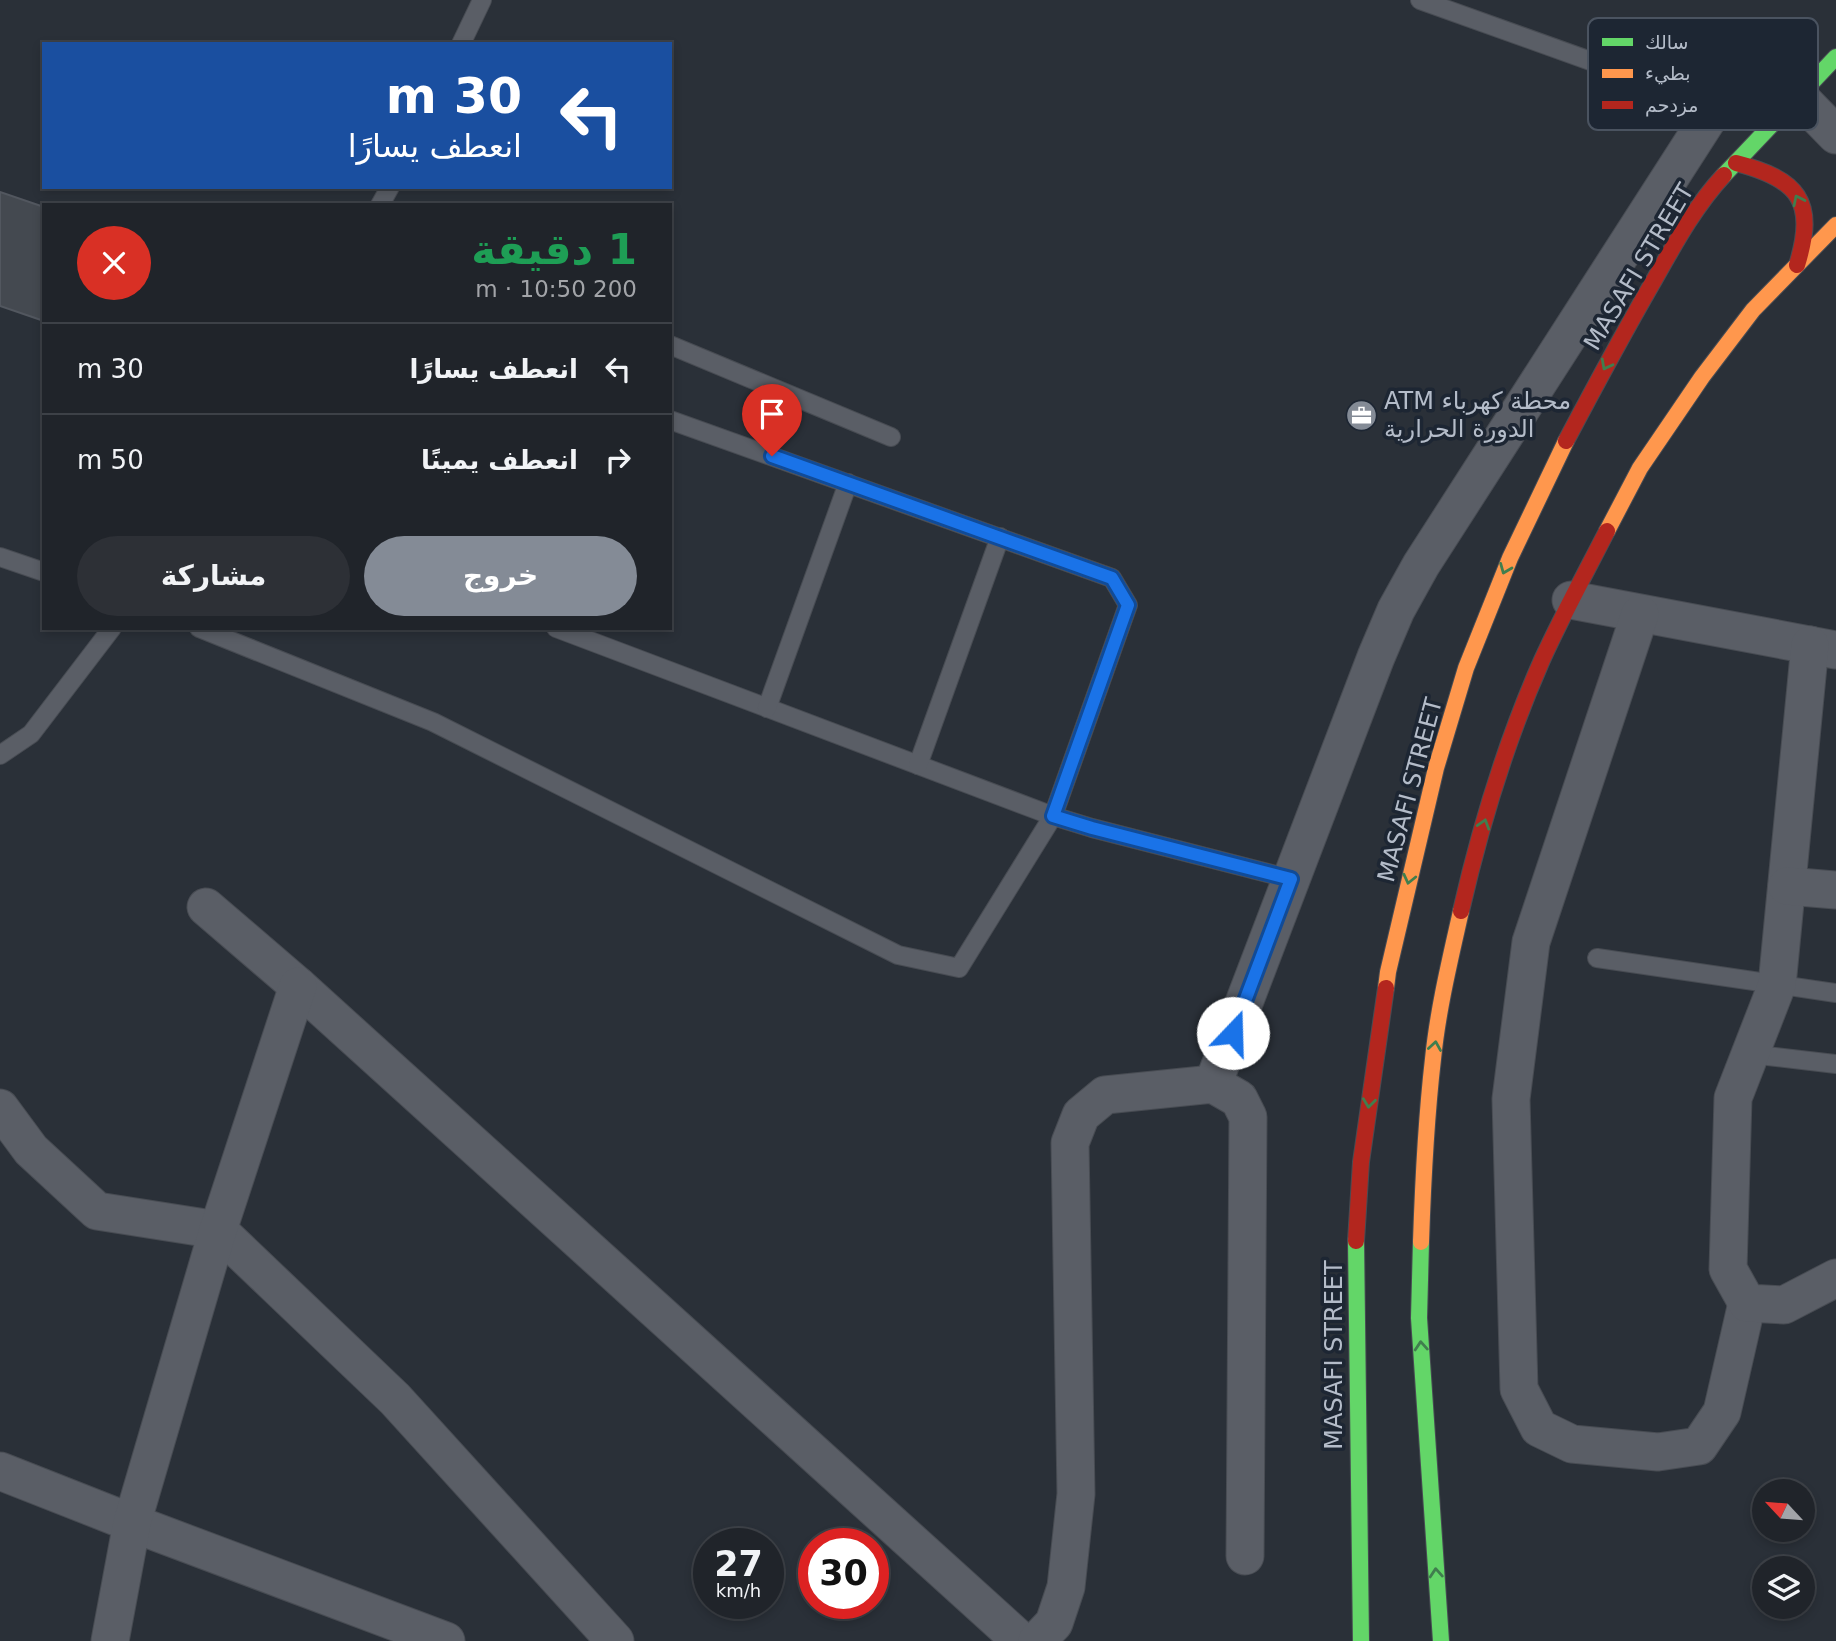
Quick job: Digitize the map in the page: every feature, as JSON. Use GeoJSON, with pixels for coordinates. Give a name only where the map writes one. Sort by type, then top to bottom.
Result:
{"type":"FeatureCollection","features":[{"type":"Feature","properties":{"kind":"main road","name":"MASAFI STREET"},"geometry":{"type":"LineString","coordinates":[[1818,76],[1836,57]]}},
{"type":"Feature","properties":{"kind":"main road","name":"MASAFI STREET"},"geometry":{"type":"LineString","coordinates":[[1361,1641],[1355,1254],[1361,1162],[1388,972],[1436,768],[1466,668],[1510,558],[1562,448],[1673,247],[1711,189],[1768,130]]}},
{"type":"Feature","properties":{"kind":"main road"},"geometry":{"type":"LineString","coordinates":[[1736,163],[1774,174],[1797,194],[1805,219],[1805,235],[1797,265]]}},
{"type":"Feature","properties":{"kind":"main road"},"geometry":{"type":"LineString","coordinates":[[1441,1641],[1419,1318],[1424,1160],[1433,1057],[1447,972],[1471,866],[1505,755],[1541,662],[1640,468],[1702,377],[1754,310],[1836,225]]}},
{"type":"Feature","properties":{"kind":"street"},"geometry":{"type":"LineString","coordinates":[[1818,117],[1836,135]]}},
{"type":"Feature","properties":{"kind":"street"},"geometry":{"type":"LineString","coordinates":[[1213,1084],[1396,610],[1421,565],[1701,130]]}},
{"type":"Feature","properties":{"kind":"street"},"geometry":{"type":"LineString","coordinates":[[1571,600],[1823,648],[1787,886],[1777,985],[1733,1098],[1728,1269],[1747,1303],[1721,1412],[1699,1446],[1658,1452],[1572,1444],[1539,1429],[1519,1389],[1511,1099],[1531,942],[1640,614]]}},
{"type":"Feature","properties":{"kind":"street"},"geometry":{"type":"LineString","coordinates":[[1787,886],[1836,890]]}},
{"type":"Feature","properties":{"kind":"street"},"geometry":{"type":"LineString","coordinates":[[206,907],[298,986],[1021,1641]]}},
{"type":"Feature","properties":{"kind":"street"},"geometry":{"type":"LineString","coordinates":[[110,1641],[132,1523],[218,1230],[298,986]]}},
{"type":"Feature","properties":{"kind":"street"},"geometry":{"type":"LineString","coordinates":[[1037,1641],[1054,1623],[1066,1587],[1076,1494],[1070,1143],[1081,1115],[1105,1095],[1213,1084],[1239,1099],[1248,1117],[1245,1556]]}},
{"type":"Feature","properties":{"kind":"street"},"geometry":{"type":"LineString","coordinates":[[0,1108],[31,1150],[97,1211],[218,1230],[396,1399],[615,1641]]}},
{"type":"Feature","properties":{"kind":"street"},"geometry":{"type":"LineString","coordinates":[[1747,1303],[1784,1305],[1836,1278]]}},
{"type":"Feature","properties":{"kind":"street"},"geometry":{"type":"LineString","coordinates":[[0,1471],[446,1641]]}},
{"type":"Feature","properties":{"kind":"lane"},"geometry":{"type":"LineString","coordinates":[[462,42],[482,0]]}},
{"type":"Feature","properties":{"kind":"lane"},"geometry":{"type":"LineString","coordinates":[[1420,0],[1588,60]]}},
{"type":"Feature","properties":{"kind":"lane"},"geometry":{"type":"LineString","coordinates":[[672,346],[891,437]]}},
{"type":"Feature","properties":{"kind":"lane"},"geometry":{"type":"LineString","coordinates":[[204,630],[433,722],[898,955],[959,968],[1053,816],[1128,605],[1112,578],[672,421]]}},
{"type":"Feature","properties":{"kind":"lane"},"geometry":{"type":"LineString","coordinates":[[767,708],[848,484]]}},
{"type":"Feature","properties":{"kind":"lane"},"geometry":{"type":"LineString","coordinates":[[918,765],[1000,537]]}},
{"type":"Feature","properties":{"kind":"lane"},"geometry":{"type":"LineString","coordinates":[[0,557],[42,571]]}},
{"type":"Feature","properties":{"kind":"lane"},"geometry":{"type":"LineString","coordinates":[[0,755],[31,734],[110,630]]}},
{"type":"Feature","properties":{"kind":"lane"},"geometry":{"type":"LineString","coordinates":[[561,630],[1053,816],[1291,879]]}},
{"type":"Feature","properties":{"kind":"lane"},"geometry":{"type":"LineString","coordinates":[[1597,958],[1836,993]]}},
{"type":"Feature","properties":{"kind":"lane"},"geometry":{"type":"LineString","coordinates":[[1750,1054],[1836,1064]]}},
{"type":"Feature","properties":{"kind":"building"},"geometry":{"type":"Polygon","coordinates":[[[0,192],[42,206],[42,320],[0,306],[0,192]]]}},
{"type":"Feature","properties":{"kind":"traffic: fast"},"geometry":{"type":"LineString","coordinates":[[1818,76],[1836,57]]}},
{"type":"Feature","properties":{"kind":"traffic: fast"},"geometry":{"type":"LineString","coordinates":[[1724,175],[1767,130]]}},
{"type":"Feature","properties":{"kind":"traffic: fast"},"geometry":{"type":"LineString","coordinates":[[1356,1241],[1361,1641]]}},
{"type":"Feature","properties":{"kind":"traffic: fast"},"geometry":{"type":"LineString","coordinates":[[1421,1242],[1419,1318],[1441,1641]]}},
{"type":"Feature","properties":{"kind":"traffic: slow"},"geometry":{"type":"LineString","coordinates":[[1607,531],[1640,468],[1702,377],[1753,310],[1836,225]]}},
{"type":"Feature","properties":{"kind":"traffic: slow"},"geometry":{"type":"LineString","coordinates":[[1386,988],[1436,768],[1466,668],[1510,558],[1566,441]]}},
{"type":"Feature","properties":{"kind":"traffic: slow"},"geometry":{"type":"LineString","coordinates":[[1421,1242],[1435,1040],[1461,911]]}},
{"type":"Feature","properties":{"kind":"traffic: jam"},"geometry":{"type":"LineString","coordinates":[[1736,163],[1774,177],[1788,185],[1797,196],[1803,209],[1805,224],[1797,265]]}},
{"type":"Feature","properties":{"kind":"traffic: jam"},"geometry":{"type":"LineString","coordinates":[[1566,441],[1677,240],[1724,175]]}},
{"type":"Feature","properties":{"kind":"traffic: jam"},"geometry":{"type":"LineString","coordinates":[[1461,911],[1486,816],[1517,721],[1550,644],[1607,531]]}},
{"type":"Feature","properties":{"kind":"traffic: jam"},"geometry":{"type":"LineString","coordinates":[[1356,1241],[1361,1162],[1386,988]]}},
{"type":"Feature","properties":{"kind":"place","name":"ATM محطة كهرباء الدورة الحرارية"},"geometry":{"type":"Point","coordinates":[1361,415]}},
{"type":"Feature","properties":{"kind":"route"},"geometry":{"type":"LineString","coordinates":[[772,456],[1112,578],[1128,605],[1053,816],[1291,879],[1233,1033]]}}]}
